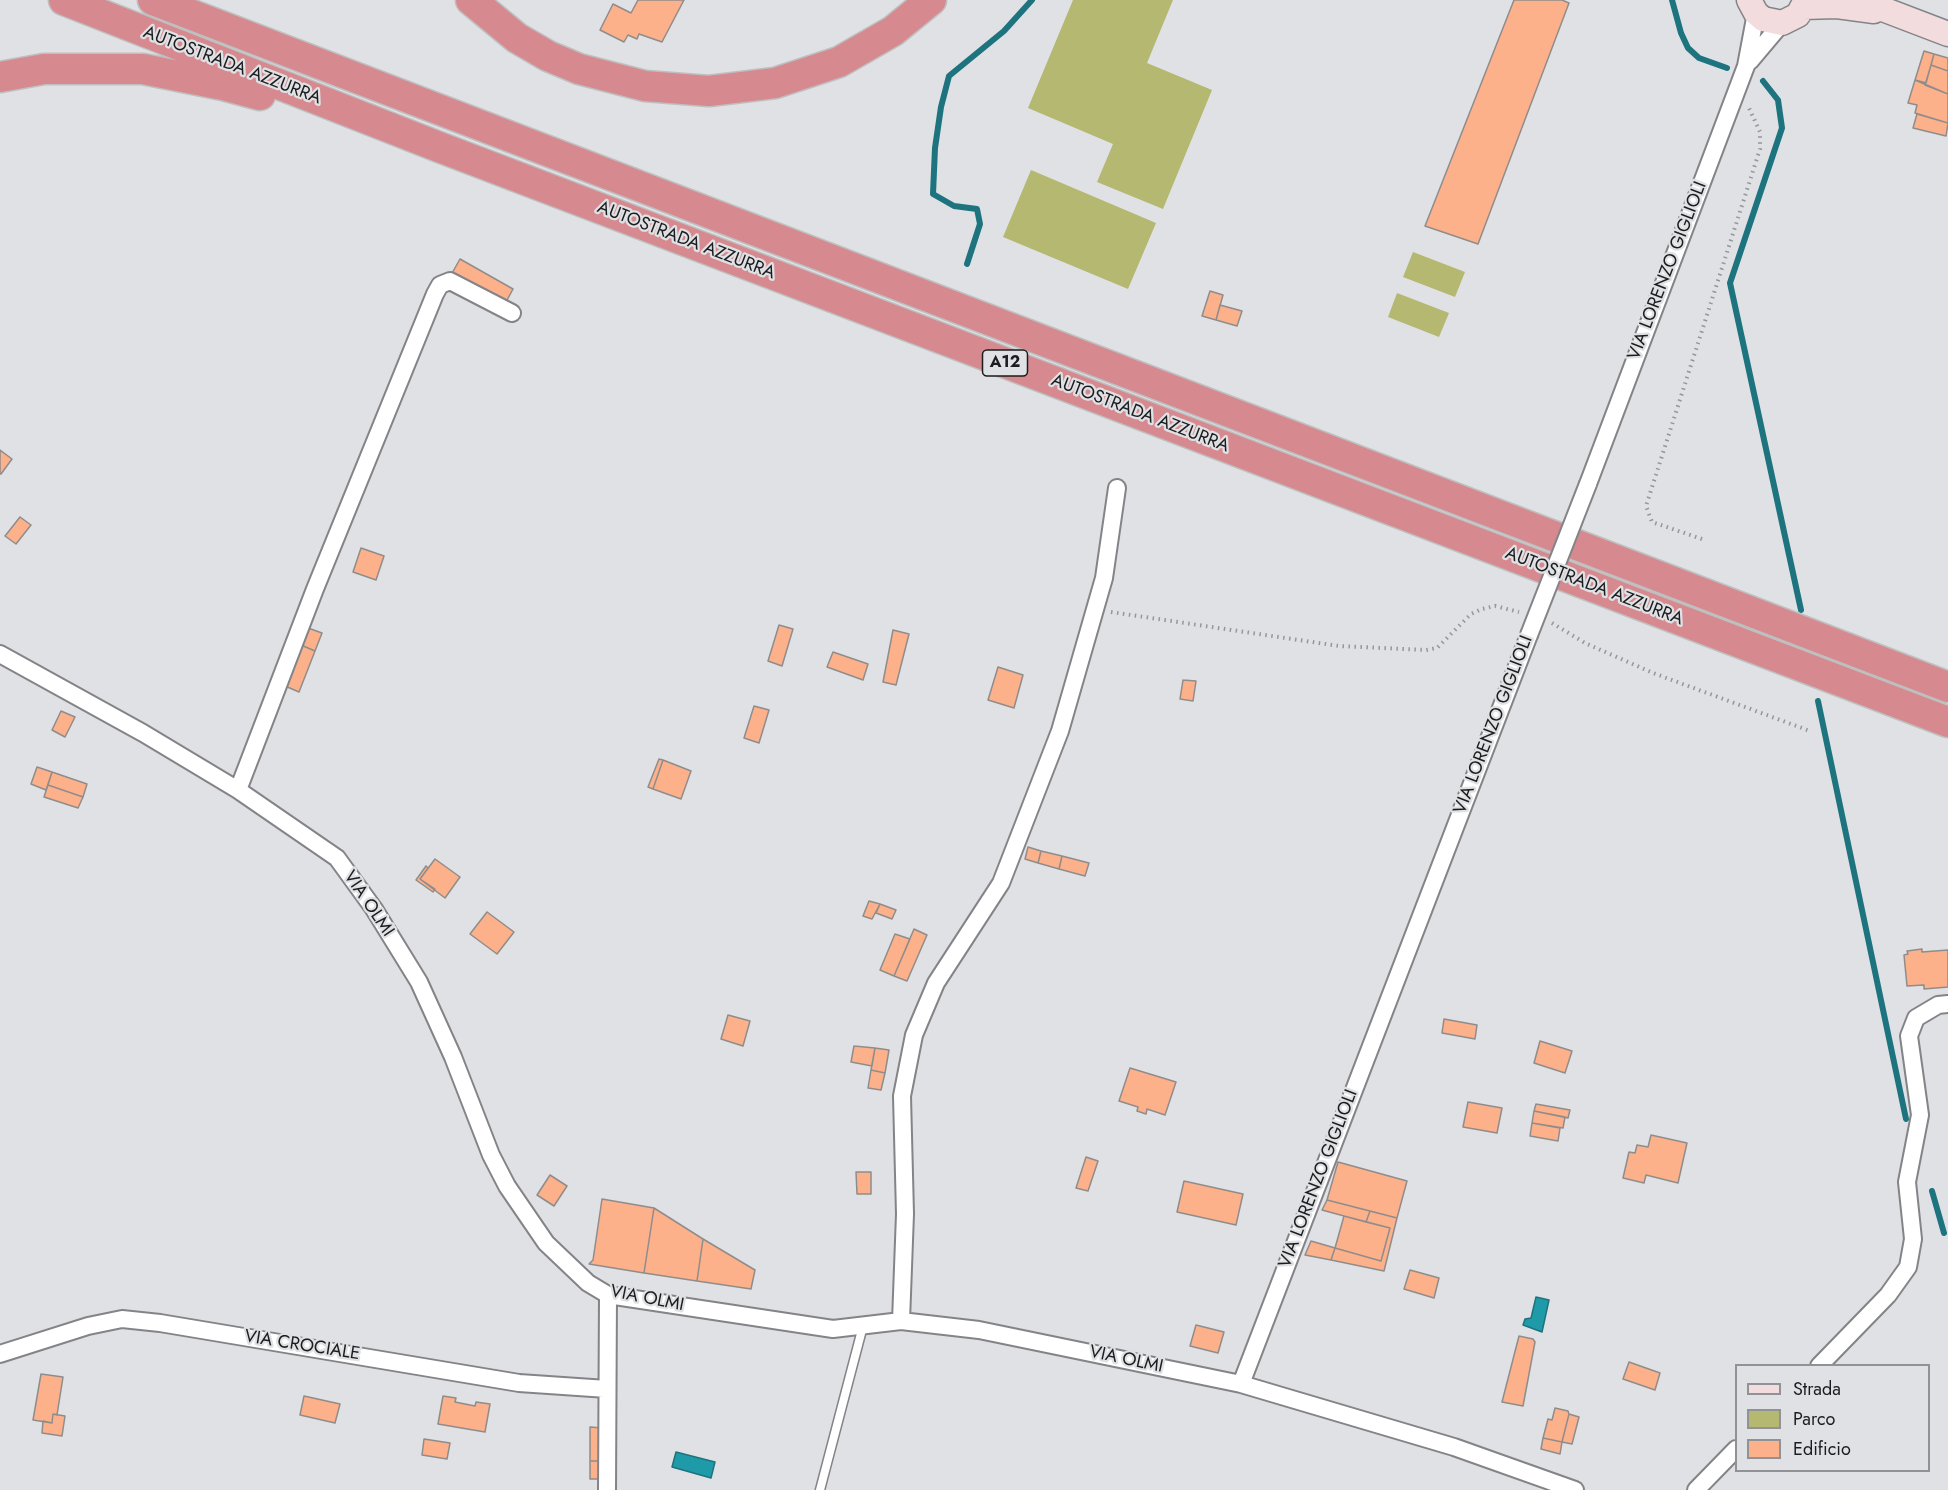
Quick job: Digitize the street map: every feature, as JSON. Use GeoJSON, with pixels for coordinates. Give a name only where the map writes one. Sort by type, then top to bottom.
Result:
{"type":"FeatureCollection","features":[{"type":"Feature","properties":{"kind":"highway","name":"AUTOSTRADA AZZURRA"},"geometry":{"type":"LineString","coordinates":[[64,0],[439,147],[1948,722]]}},
{"type":"Feature","properties":{"kind":"highway","name":"AUTOSTRADA AZZURRA"},"geometry":{"type":"LineString","coordinates":[[153,0],[1948,687]]}},
{"type":"Feature","properties":{"kind":"highway"},"geometry":{"type":"LineString","coordinates":[[471,0],[517,38],[548,56],[579,69],[645,86],[709,91],[775,84],[839,62],[893,31],[931,0]]}},
{"type":"Feature","properties":{"kind":"highway"},"geometry":{"type":"LineString","coordinates":[[0,77],[44,69],[143,69],[223,84],[439,147]]}},
{"type":"Feature","properties":{"kind":"main road"},"geometry":{"type":"LineString","coordinates":[[1859,0],[1948,34]]}},
{"type":"Feature","properties":{"kind":"main road"},"geometry":{"type":"LineString","coordinates":[[1753,7],[1763,19],[1782,23],[1791,20],[1804,4],[1888,13]]}},
{"type":"Feature","properties":{"kind":"street","name":"VIA LORENZO GIGLIOLI"},"geometry":{"type":"LineString","coordinates":[[1241,1384],[1588,484],[1746,66],[1753,7]]}},
{"type":"Feature","properties":{"kind":"street","name":"VIA LORENZO GIGLIOLI"},"geometry":{"type":"LineString","coordinates":[[1746,66],[1782,23]]}},
{"type":"Feature","properties":{"kind":"street"},"geometry":{"type":"LineString","coordinates":[[238,790],[315,589],[440,285],[450,281],[512,313]]}},
{"type":"Feature","properties":{"kind":"street"},"geometry":{"type":"LineString","coordinates":[[901,1321],[905,1214],[902,1096],[914,1035],[936,983],[1001,883],[1060,731],[1104,578],[1117,488]]}},
{"type":"Feature","properties":{"kind":"street","name":"VIA OLMI"},"geometry":{"type":"LineString","coordinates":[[0,654],[143,733],[238,790],[336,858],[368,901],[418,982],[453,1058],[491,1155],[507,1186],[546,1243],[588,1283],[608,1295],[833,1329],[901,1321],[979,1330],[1241,1384],[1454,1447],[1575,1490]]}},
{"type":"Feature","properties":{"kind":"street"},"geometry":{"type":"LineString","coordinates":[[1819,1364],[1888,1295],[1908,1267],[1913,1239],[1907,1182],[1920,1114],[1909,1036],[1916,1018],[1938,1005],[1948,1004]]}},
{"type":"Feature","properties":{"kind":"street"},"geometry":{"type":"LineString","coordinates":[[607,1490],[608,1295]]}},
{"type":"Feature","properties":{"kind":"street","name":"VIA CROCIALE"},"geometry":{"type":"LineString","coordinates":[[0,1354],[88,1326],[122,1319],[160,1323],[519,1383],[607,1389]]}},
{"type":"Feature","properties":{"kind":"street"},"geometry":{"type":"LineString","coordinates":[[1696,1490],[1735,1451]]}},
{"type":"Feature","properties":{"kind":"lane"},"geometry":{"type":"LineString","coordinates":[[820,1490],[862,1326]]}},
{"type":"Feature","properties":{"kind":"path"},"geometry":{"type":"LineString","coordinates":[[1702,539],[1652,522],[1646,506],[1760,149],[1760,132],[1753,112],[1736,91]]}},
{"type":"Feature","properties":{"kind":"path"},"geometry":{"type":"LineString","coordinates":[[1095,610],[1339,646],[1392,650],[1437,648],[1471,614],[1482,609],[1495,606],[1528,615]]}},
{"type":"Feature","properties":{"kind":"path"},"geometry":{"type":"LineString","coordinates":[[1547,620],[1585,643],[1653,673],[1810,731]]}},
{"type":"Feature","properties":{"kind":"green space"},"geometry":{"type":"Polygon","coordinates":[[[1073,0],[1173,0],[1147,63],[1212,90],[1163,209],[1097,182],[1113,144],[1028,108],[1073,0]]]}},
{"type":"Feature","properties":{"kind":"green space"},"geometry":{"type":"Polygon","coordinates":[[[1031,170],[1156,223],[1128,289],[1003,237],[1031,170]]]}},
{"type":"Feature","properties":{"kind":"green space"},"geometry":{"type":"Polygon","coordinates":[[[1413,252],[1465,272],[1455,297],[1403,277],[1413,252]]]}},
{"type":"Feature","properties":{"kind":"green space"},"geometry":{"type":"Polygon","coordinates":[[[1397,293],[1449,313],[1439,337],[1388,317],[1397,293]]]}},
{"type":"Feature","properties":{"kind":"water"},"geometry":{"type":"Polygon","coordinates":[[[1536,1297],[1549,1300],[1542,1332],[1523,1325],[1525,1319],[1531,1318],[1536,1297]]]}},
{"type":"Feature","properties":{"kind":"water"},"geometry":{"type":"Polygon","coordinates":[[[676,1452],[715,1462],[711,1478],[672,1467],[676,1452]]]}},
{"type":"Feature","properties":{"kind":"building"},"geometry":{"type":"Polygon","coordinates":[[[638,0],[684,0],[662,42],[639,34],[637,39],[628,35],[624,42],[600,30],[613,4],[631,13],[638,0]]]}},
{"type":"Feature","properties":{"kind":"building"},"geometry":{"type":"Polygon","coordinates":[[[1514,0],[1562,0],[1569,3],[1478,244],[1425,226],[1514,0]]]}},
{"type":"Feature","properties":{"kind":"building"},"geometry":{"type":"Polygon","coordinates":[[[1924,51],[1934,54],[1926,83],[1915,80],[1924,51]]]}},
{"type":"Feature","properties":{"kind":"building"},"geometry":{"type":"Polygon","coordinates":[[[1934,54],[1948,58],[1948,71],[1931,65],[1934,54]]]}},
{"type":"Feature","properties":{"kind":"building"},"geometry":{"type":"Polygon","coordinates":[[[1931,65],[1948,71],[1948,94],[1925,85],[1931,65]]]}},
{"type":"Feature","properties":{"kind":"building"},"geometry":{"type":"Polygon","coordinates":[[[1915,80],[1948,94],[1948,123],[1915,113],[1917,105],[1908,103],[1915,80]]]}},
{"type":"Feature","properties":{"kind":"building"},"geometry":{"type":"Polygon","coordinates":[[[1917,114],[1948,123],[1946,136],[1913,128],[1917,114]]]}},
{"type":"Feature","properties":{"kind":"building"},"geometry":{"type":"Polygon","coordinates":[[[460,259],[513,289],[506,302],[451,275],[460,259]]]}},
{"type":"Feature","properties":{"kind":"building"},"geometry":{"type":"Polygon","coordinates":[[[1210,291],[1223,295],[1216,320],[1202,316],[1210,291]]]}},
{"type":"Feature","properties":{"kind":"building"},"geometry":{"type":"Polygon","coordinates":[[[1220,305],[1242,311],[1237,326],[1216,320],[1220,305]]]}},
{"type":"Feature","properties":{"kind":"building"},"geometry":{"type":"Polygon","coordinates":[[[0,450],[12,459],[1,474],[0,474],[0,450]]]}},
{"type":"Feature","properties":{"kind":"building"},"geometry":{"type":"Polygon","coordinates":[[[20,517],[31,525],[16,544],[5,536],[20,517]]]}},
{"type":"Feature","properties":{"kind":"building"},"geometry":{"type":"Polygon","coordinates":[[[361,548],[384,556],[376,580],[353,572],[361,548]]]}},
{"type":"Feature","properties":{"kind":"building"},"geometry":{"type":"Polygon","coordinates":[[[779,625],[793,629],[782,666],[768,661],[779,625]]]}},
{"type":"Feature","properties":{"kind":"building"},"geometry":{"type":"Polygon","coordinates":[[[308,628],[322,633],[315,651],[301,645],[308,628]]]}},
{"type":"Feature","properties":{"kind":"building"},"geometry":{"type":"Polygon","coordinates":[[[893,630],[909,634],[896,685],[883,682],[893,630]]]}},
{"type":"Feature","properties":{"kind":"building"},"geometry":{"type":"Polygon","coordinates":[[[301,645],[315,651],[299,692],[285,686],[301,645]]]}},
{"type":"Feature","properties":{"kind":"building"},"geometry":{"type":"Polygon","coordinates":[[[833,652],[868,664],[863,680],[827,667],[833,652]]]}},
{"type":"Feature","properties":{"kind":"building"},"geometry":{"type":"Polygon","coordinates":[[[998,667],[1023,675],[1014,708],[988,700],[998,667]]]}},
{"type":"Feature","properties":{"kind":"building"},"geometry":{"type":"Polygon","coordinates":[[[1183,680],[1196,681],[1193,701],[1180,699],[1183,680]]]}},
{"type":"Feature","properties":{"kind":"building"},"geometry":{"type":"Polygon","coordinates":[[[754,706],[769,710],[759,743],[744,738],[754,706]]]}},
{"type":"Feature","properties":{"kind":"building"},"geometry":{"type":"Polygon","coordinates":[[[61,711],[75,717],[65,737],[52,730],[61,711]]]}},
{"type":"Feature","properties":{"kind":"building"},"geometry":{"type":"Polygon","coordinates":[[[659,759],[663,760],[653,789],[648,787],[659,759]]]}},
{"type":"Feature","properties":{"kind":"building"},"geometry":{"type":"Polygon","coordinates":[[[663,760],[691,771],[681,799],[653,789],[663,760]]]}},
{"type":"Feature","properties":{"kind":"building"},"geometry":{"type":"Polygon","coordinates":[[[37,767],[52,772],[46,790],[31,784],[37,767]]]}},
{"type":"Feature","properties":{"kind":"building"},"geometry":{"type":"Polygon","coordinates":[[[52,772],[87,784],[83,797],[48,785],[52,772]]]}},
{"type":"Feature","properties":{"kind":"building"},"geometry":{"type":"Polygon","coordinates":[[[48,785],[83,797],[78,808],[44,797],[48,785]]]}},
{"type":"Feature","properties":{"kind":"building"},"geometry":{"type":"Polygon","coordinates":[[[1028,847],[1041,851],[1038,863],[1025,859],[1028,847]]]}},
{"type":"Feature","properties":{"kind":"building"},"geometry":{"type":"Polygon","coordinates":[[[1041,851],[1062,856],[1059,869],[1038,863],[1041,851]]]}},
{"type":"Feature","properties":{"kind":"building"},"geometry":{"type":"Polygon","coordinates":[[[1062,856],[1089,863],[1085,876],[1059,869],[1062,856]]]}},
{"type":"Feature","properties":{"kind":"building"},"geometry":{"type":"Polygon","coordinates":[[[435,859],[460,877],[445,898],[420,879],[435,859]]]}},
{"type":"Feature","properties":{"kind":"building"},"geometry":{"type":"Polygon","coordinates":[[[426,866],[428,868],[420,879],[435,889],[433,892],[416,880],[426,866]]]}},
{"type":"Feature","properties":{"kind":"building"},"geometry":{"type":"Polygon","coordinates":[[[869,901],[880,904],[872,919],[863,916],[869,901]]]}},
{"type":"Feature","properties":{"kind":"building"},"geometry":{"type":"Polygon","coordinates":[[[880,904],[896,910],[892,919],[876,913],[880,904]]]}},
{"type":"Feature","properties":{"kind":"building"},"geometry":{"type":"Polygon","coordinates":[[[487,912],[514,932],[497,954],[470,934],[487,912]]]}},
{"type":"Feature","properties":{"kind":"building"},"geometry":{"type":"Polygon","coordinates":[[[914,929],[927,935],[907,981],[894,976],[914,929]]]}},
{"type":"Feature","properties":{"kind":"building"},"geometry":{"type":"Polygon","coordinates":[[[895,934],[910,939],[894,976],[880,970],[895,934]]]}},
{"type":"Feature","properties":{"kind":"building"},"geometry":{"type":"Polygon","coordinates":[[[1922,949],[1922,952],[1948,950],[1948,987],[1924,989],[1924,985],[1907,986],[1904,955],[1908,954],[1907,951],[1922,949]]]}},
{"type":"Feature","properties":{"kind":"building"},"geometry":{"type":"Polygon","coordinates":[[[728,1015],[750,1021],[743,1046],[721,1039],[728,1015]]]}},
{"type":"Feature","properties":{"kind":"building"},"geometry":{"type":"Polygon","coordinates":[[[1444,1019],[1477,1025],[1475,1039],[1442,1033],[1444,1019]]]}},
{"type":"Feature","properties":{"kind":"building"},"geometry":{"type":"Polygon","coordinates":[[[1540,1041],[1572,1051],[1565,1073],[1534,1063],[1540,1041]]]}},
{"type":"Feature","properties":{"kind":"building"},"geometry":{"type":"Polygon","coordinates":[[[854,1046],[875,1048],[872,1066],[851,1062],[854,1046]]]}},
{"type":"Feature","properties":{"kind":"building"},"geometry":{"type":"Polygon","coordinates":[[[875,1048],[889,1050],[885,1073],[871,1070],[875,1048]]]}},
{"type":"Feature","properties":{"kind":"building"},"geometry":{"type":"Polygon","coordinates":[[[1130,1068],[1176,1082],[1165,1115],[1147,1109],[1146,1114],[1137,1111],[1138,1107],[1119,1101],[1130,1068]]]}},
{"type":"Feature","properties":{"kind":"building"},"geometry":{"type":"Polygon","coordinates":[[[871,1070],[885,1073],[881,1090],[868,1088],[871,1070]]]}},
{"type":"Feature","properties":{"kind":"building"},"geometry":{"type":"Polygon","coordinates":[[[1468,1102],[1502,1108],[1497,1133],[1463,1127],[1468,1102]]]}},
{"type":"Feature","properties":{"kind":"building"},"geometry":{"type":"Polygon","coordinates":[[[1536,1104],[1570,1110],[1568,1118],[1534,1111],[1536,1104]]]}},
{"type":"Feature","properties":{"kind":"building"},"geometry":{"type":"Polygon","coordinates":[[[1534,1111],[1565,1117],[1563,1128],[1532,1123],[1534,1111]]]}},
{"type":"Feature","properties":{"kind":"building"},"geometry":{"type":"Polygon","coordinates":[[[1532,1123],[1560,1128],[1558,1141],[1530,1136],[1532,1123]]]}},
{"type":"Feature","properties":{"kind":"building"},"geometry":{"type":"Polygon","coordinates":[[[1651,1135],[1687,1143],[1678,1183],[1646,1175],[1644,1183],[1623,1178],[1629,1152],[1635,1153],[1637,1145],[1648,1147],[1651,1135]]]}},
{"type":"Feature","properties":{"kind":"building"},"geometry":{"type":"Polygon","coordinates":[[[1086,1157],[1098,1161],[1088,1191],[1076,1188],[1086,1157]]]}},
{"type":"Feature","properties":{"kind":"building"},"geometry":{"type":"Polygon","coordinates":[[[1338,1162],[1407,1181],[1397,1218],[1327,1200],[1338,1162]]]}},
{"type":"Feature","properties":{"kind":"building"},"geometry":{"type":"Polygon","coordinates":[[[856,1172],[871,1172],[871,1194],[857,1194],[856,1172]]]}},
{"type":"Feature","properties":{"kind":"building"},"geometry":{"type":"Polygon","coordinates":[[[550,1175],[567,1186],[554,1206],[537,1195],[550,1175]]]}},
{"type":"Feature","properties":{"kind":"building"},"geometry":{"type":"Polygon","coordinates":[[[1184,1181],[1243,1194],[1236,1225],[1177,1212],[1184,1181]]]}},
{"type":"Feature","properties":{"kind":"building"},"geometry":{"type":"Polygon","coordinates":[[[602,1199],[654,1208],[644,1273],[589,1264],[593,1260],[602,1199]]]}},
{"type":"Feature","properties":{"kind":"building"},"geometry":{"type":"Polygon","coordinates":[[[1327,1200],[1370,1211],[1366,1222],[1322,1210],[1327,1200]]]}},
{"type":"Feature","properties":{"kind":"building"},"geometry":{"type":"Polygon","coordinates":[[[654,1208],[703,1239],[697,1281],[644,1273],[654,1208]]]}},
{"type":"Feature","properties":{"kind":"building"},"geometry":{"type":"Polygon","coordinates":[[[1370,1211],[1397,1218],[1384,1271],[1331,1260],[1335,1248],[1381,1261],[1390,1228],[1366,1222],[1370,1211]]]}},
{"type":"Feature","properties":{"kind":"building"},"geometry":{"type":"Polygon","coordinates":[[[1344,1216],[1390,1228],[1381,1261],[1335,1248],[1344,1216]]]}},
{"type":"Feature","properties":{"kind":"building"},"geometry":{"type":"Polygon","coordinates":[[[703,1239],[755,1270],[751,1289],[697,1281],[703,1239]]]}},
{"type":"Feature","properties":{"kind":"building"},"geometry":{"type":"Polygon","coordinates":[[[1311,1241],[1335,1248],[1331,1260],[1305,1255],[1311,1241]]]}},
{"type":"Feature","properties":{"kind":"building"},"geometry":{"type":"Polygon","coordinates":[[[1410,1270],[1439,1278],[1434,1298],[1404,1289],[1410,1270]]]}},
{"type":"Feature","properties":{"kind":"building"},"geometry":{"type":"Polygon","coordinates":[[[1196,1325],[1224,1332],[1218,1353],[1190,1346],[1196,1325]]]}},
{"type":"Feature","properties":{"kind":"building"},"geometry":{"type":"Polygon","coordinates":[[[1519,1336],[1533,1339],[1535,1342],[1523,1406],[1502,1402],[1519,1336]]]}},
{"type":"Feature","properties":{"kind":"building"},"geometry":{"type":"Polygon","coordinates":[[[1629,1362],[1660,1373],[1655,1390],[1623,1379],[1629,1362]]]}},
{"type":"Feature","properties":{"kind":"building"},"geometry":{"type":"Polygon","coordinates":[[[41,1374],[63,1377],[57,1415],[53,1414],[52,1423],[33,1420],[41,1374]]]}},
{"type":"Feature","properties":{"kind":"building"},"geometry":{"type":"Polygon","coordinates":[[[304,1396],[340,1404],[335,1423],[300,1415],[304,1396]]]}},
{"type":"Feature","properties":{"kind":"building"},"geometry":{"type":"Polygon","coordinates":[[[443,1396],[456,1398],[455,1402],[475,1406],[476,1402],[490,1404],[485,1432],[438,1424],[443,1396]]]}},
{"type":"Feature","properties":{"kind":"building"},"geometry":{"type":"Polygon","coordinates":[[[1555,1408],[1568,1411],[1569,1414],[1562,1442],[1543,1438],[1548,1419],[1552,1420],[1555,1408]]]}},
{"type":"Feature","properties":{"kind":"building"},"geometry":{"type":"Polygon","coordinates":[[[53,1414],[65,1416],[62,1436],[42,1433],[43,1421],[52,1423],[53,1414]]]}},
{"type":"Feature","properties":{"kind":"building"},"geometry":{"type":"Polygon","coordinates":[[[1569,1414],[1579,1417],[1572,1444],[1562,1442],[1569,1414]]]}},
{"type":"Feature","properties":{"kind":"building"},"geometry":{"type":"Polygon","coordinates":[[[590,1427],[603,1428],[603,1461],[590,1461],[590,1427]]]}},
{"type":"Feature","properties":{"kind":"building"},"geometry":{"type":"Polygon","coordinates":[[[1543,1438],[1562,1442],[1560,1454],[1541,1449],[1543,1438]]]}},
{"type":"Feature","properties":{"kind":"building"},"geometry":{"type":"Polygon","coordinates":[[[424,1439],[450,1443],[447,1459],[422,1455],[424,1439]]]}},
{"type":"Feature","properties":{"kind":"building"},"geometry":{"type":"Polygon","coordinates":[[[590,1461],[600,1461],[599,1479],[590,1479],[590,1461]]]}},
{"type":"Feature","properties":{"kind":"waterway"},"geometry":{"type":"LineString","coordinates":[[967,264],[980,224],[977,209],[954,206],[933,194],[935,148],[941,107],[949,76],[1004,31],[1032,0]]}},
{"type":"Feature","properties":{"kind":"waterway"},"geometry":{"type":"LineString","coordinates":[[1672,0],[1681,33],[1688,48],[1699,58],[1727,68]]}},
{"type":"Feature","properties":{"kind":"waterway"},"geometry":{"type":"LineString","coordinates":[[1763,81],[1778,100],[1782,128],[1730,283],[1801,610]]}},
{"type":"Feature","properties":{"kind":"waterway"},"geometry":{"type":"LineString","coordinates":[[1818,701],[1906,1119]]}},
{"type":"Feature","properties":{"kind":"waterway"},"geometry":{"type":"LineString","coordinates":[[1932,1191],[1944,1233]]}}]}
